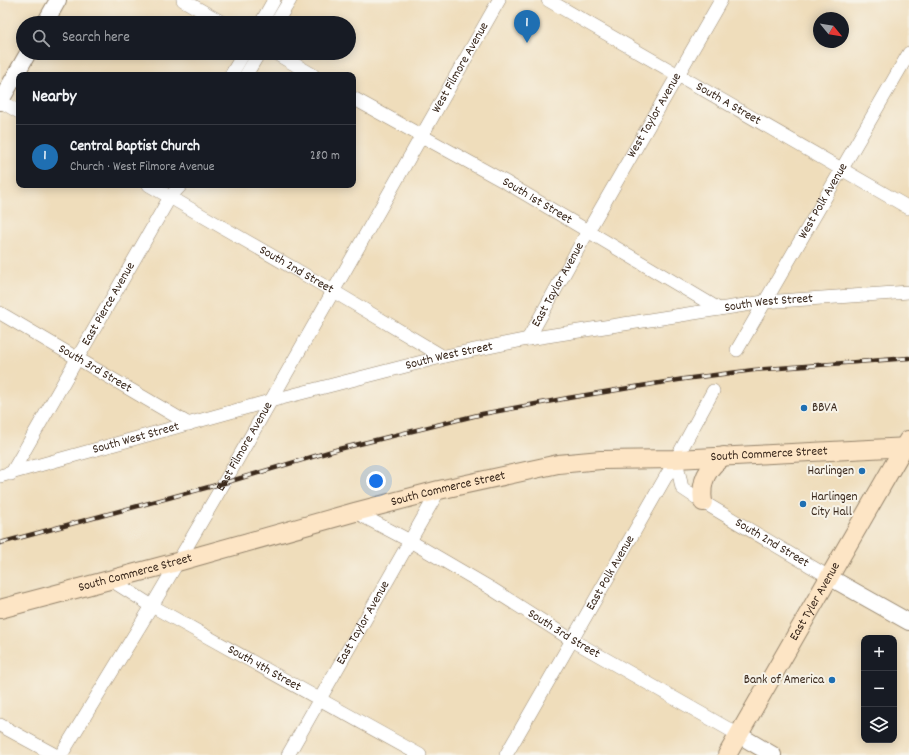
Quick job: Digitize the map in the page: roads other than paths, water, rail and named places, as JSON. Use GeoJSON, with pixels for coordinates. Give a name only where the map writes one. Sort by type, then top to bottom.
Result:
{"type":"FeatureCollection","features":[{"type":"Feature","properties":{"kind":"main road","name":"South Commerce Street"},"geometry":{"type":"LineString","coordinates":[[0,609],[439,490],[558,464],[601,460],[676,459],[907,444]]}},
{"type":"Feature","properties":{"kind":"main road","name":"East Tyler Avenue"},"geometry":{"type":"LineString","coordinates":[[727,755],[907,444]]}},
{"type":"Feature","properties":{"kind":"main road"},"geometry":{"type":"LineString","coordinates":[[703,502],[702,491],[706,476],[712,464],[724,456]]}},
{"type":"Feature","properties":{"kind":"street"},"geometry":{"type":"LineString","coordinates":[[49,16],[58,0]]}},
{"type":"Feature","properties":{"kind":"street"},"geometry":{"type":"LineString","coordinates":[[183,0],[211,16]]}},
{"type":"Feature","properties":{"kind":"street"},"geometry":{"type":"LineString","coordinates":[[265,16],[274,0]]}},
{"type":"Feature","properties":{"kind":"street"},"geometry":{"type":"LineString","coordinates":[[280,16],[290,0]]}},
{"type":"Feature","properties":{"kind":"street","name":"West Filmore Avenue"},"geometry":{"type":"LineString","coordinates":[[422,135],[499,0]]}},
{"type":"Feature","properties":{"kind":"street","name":"South A Street"},"geometry":{"type":"LineString","coordinates":[[548,0],[909,208]]}},
{"type":"Feature","properties":{"kind":"street","name":"West Taylor Avenue"},"geometry":{"type":"LineString","coordinates":[[588,231],[721,0]]}},
{"type":"Feature","properties":{"kind":"street","name":"West Polk Avenue"},"geometry":{"type":"LineString","coordinates":[[737,350],[909,53]]}},
{"type":"Feature","properties":{"kind":"street"},"geometry":{"type":"LineString","coordinates":[[17,72],[24,60]]}},
{"type":"Feature","properties":{"kind":"street"},"geometry":{"type":"LineString","coordinates":[[233,72],[240,60]]}},
{"type":"Feature","properties":{"kind":"street"},"geometry":{"type":"LineString","coordinates":[[248,72],[255,60]]}},
{"type":"Feature","properties":{"kind":"street"},"geometry":{"type":"LineString","coordinates":[[287,60],[308,72]]}},
{"type":"Feature","properties":{"kind":"street"},"geometry":{"type":"LineString","coordinates":[[16,74],[0,102],[16,110]]}},
{"type":"Feature","properties":{"kind":"street","name":"South 1st Street"},"geometry":{"type":"LineString","coordinates":[[356,100],[508,183],[719,309]]}},
{"type":"Feature","properties":{"kind":"street","name":"East Filmore Avenue"},"geometry":{"type":"LineString","coordinates":[[61,755],[152,606],[422,135]]}},
{"type":"Feature","properties":{"kind":"street","name":"South 2nd Street"},"geometry":{"type":"LineString","coordinates":[[160,188],[170,191],[442,356]]}},
{"type":"Feature","properties":{"kind":"street","name":"East Pierce Avenue"},"geometry":{"type":"LineString","coordinates":[[6,475],[77,357],[170,191]]}},
{"type":"Feature","properties":{"kind":"street","name":"East Taylor Avenue"},"geometry":{"type":"LineString","coordinates":[[528,340],[588,231]]}},
{"type":"Feature","properties":{"kind":"street","name":"South West Street"},"geometry":{"type":"LineString","coordinates":[[6,475],[270,401],[442,356],[528,340],[764,302],[909,292]]}},
{"type":"Feature","properties":{"kind":"street","name":"South 3rd Street"},"geometry":{"type":"LineString","coordinates":[[0,313],[189,424]]}},
{"type":"Feature","properties":{"kind":"street","name":"East Polk Avenue"},"geometry":{"type":"LineString","coordinates":[[506,755],[714,391]]}},
{"type":"Feature","properties":{"kind":"street","name":"South 2nd Street"},"geometry":{"type":"LineString","coordinates":[[676,459],[682,488],[829,577],[909,622]]}},
{"type":"Feature","properties":{"kind":"street","name":"East Taylor Avenue"},"geometry":{"type":"LineString","coordinates":[[288,755],[439,490]]}},
{"type":"Feature","properties":{"kind":"street","name":"South 3rd Street"},"geometry":{"type":"LineString","coordinates":[[355,512],[410,541],[492,589],[572,640],[773,755]]}},
{"type":"Feature","properties":{"kind":"street","name":"South 4th Street"},"geometry":{"type":"LineString","coordinates":[[111,580],[152,606],[420,755]]}},
{"type":"Feature","properties":{"kind":"street"},"geometry":{"type":"LineString","coordinates":[[0,725],[55,755]]}},
{"type":"Feature","properties":{"kind":"railway"},"geometry":{"type":"LineString","coordinates":[[0,543],[224,483],[339,449],[482,414],[684,379],[754,370],[909,358]]}},
{"type":"Feature","properties":{"kind":"place","name":"Central Baptist Church"},"geometry":{"type":"Point","coordinates":[527,43]}},
{"type":"Feature","properties":{"kind":"place","name":"BBVA"},"geometry":{"type":"Point","coordinates":[804,408]}},
{"type":"Feature","properties":{"kind":"place","name":"Harlingen"},"geometry":{"type":"Point","coordinates":[862,471]}},
{"type":"Feature","properties":{"kind":"place","name":"Harlingen City Hall"},"geometry":{"type":"Point","coordinates":[803,504]}},
{"type":"Feature","properties":{"kind":"place","name":"Bank of America"},"geometry":{"type":"Point","coordinates":[832,680]}}]}
